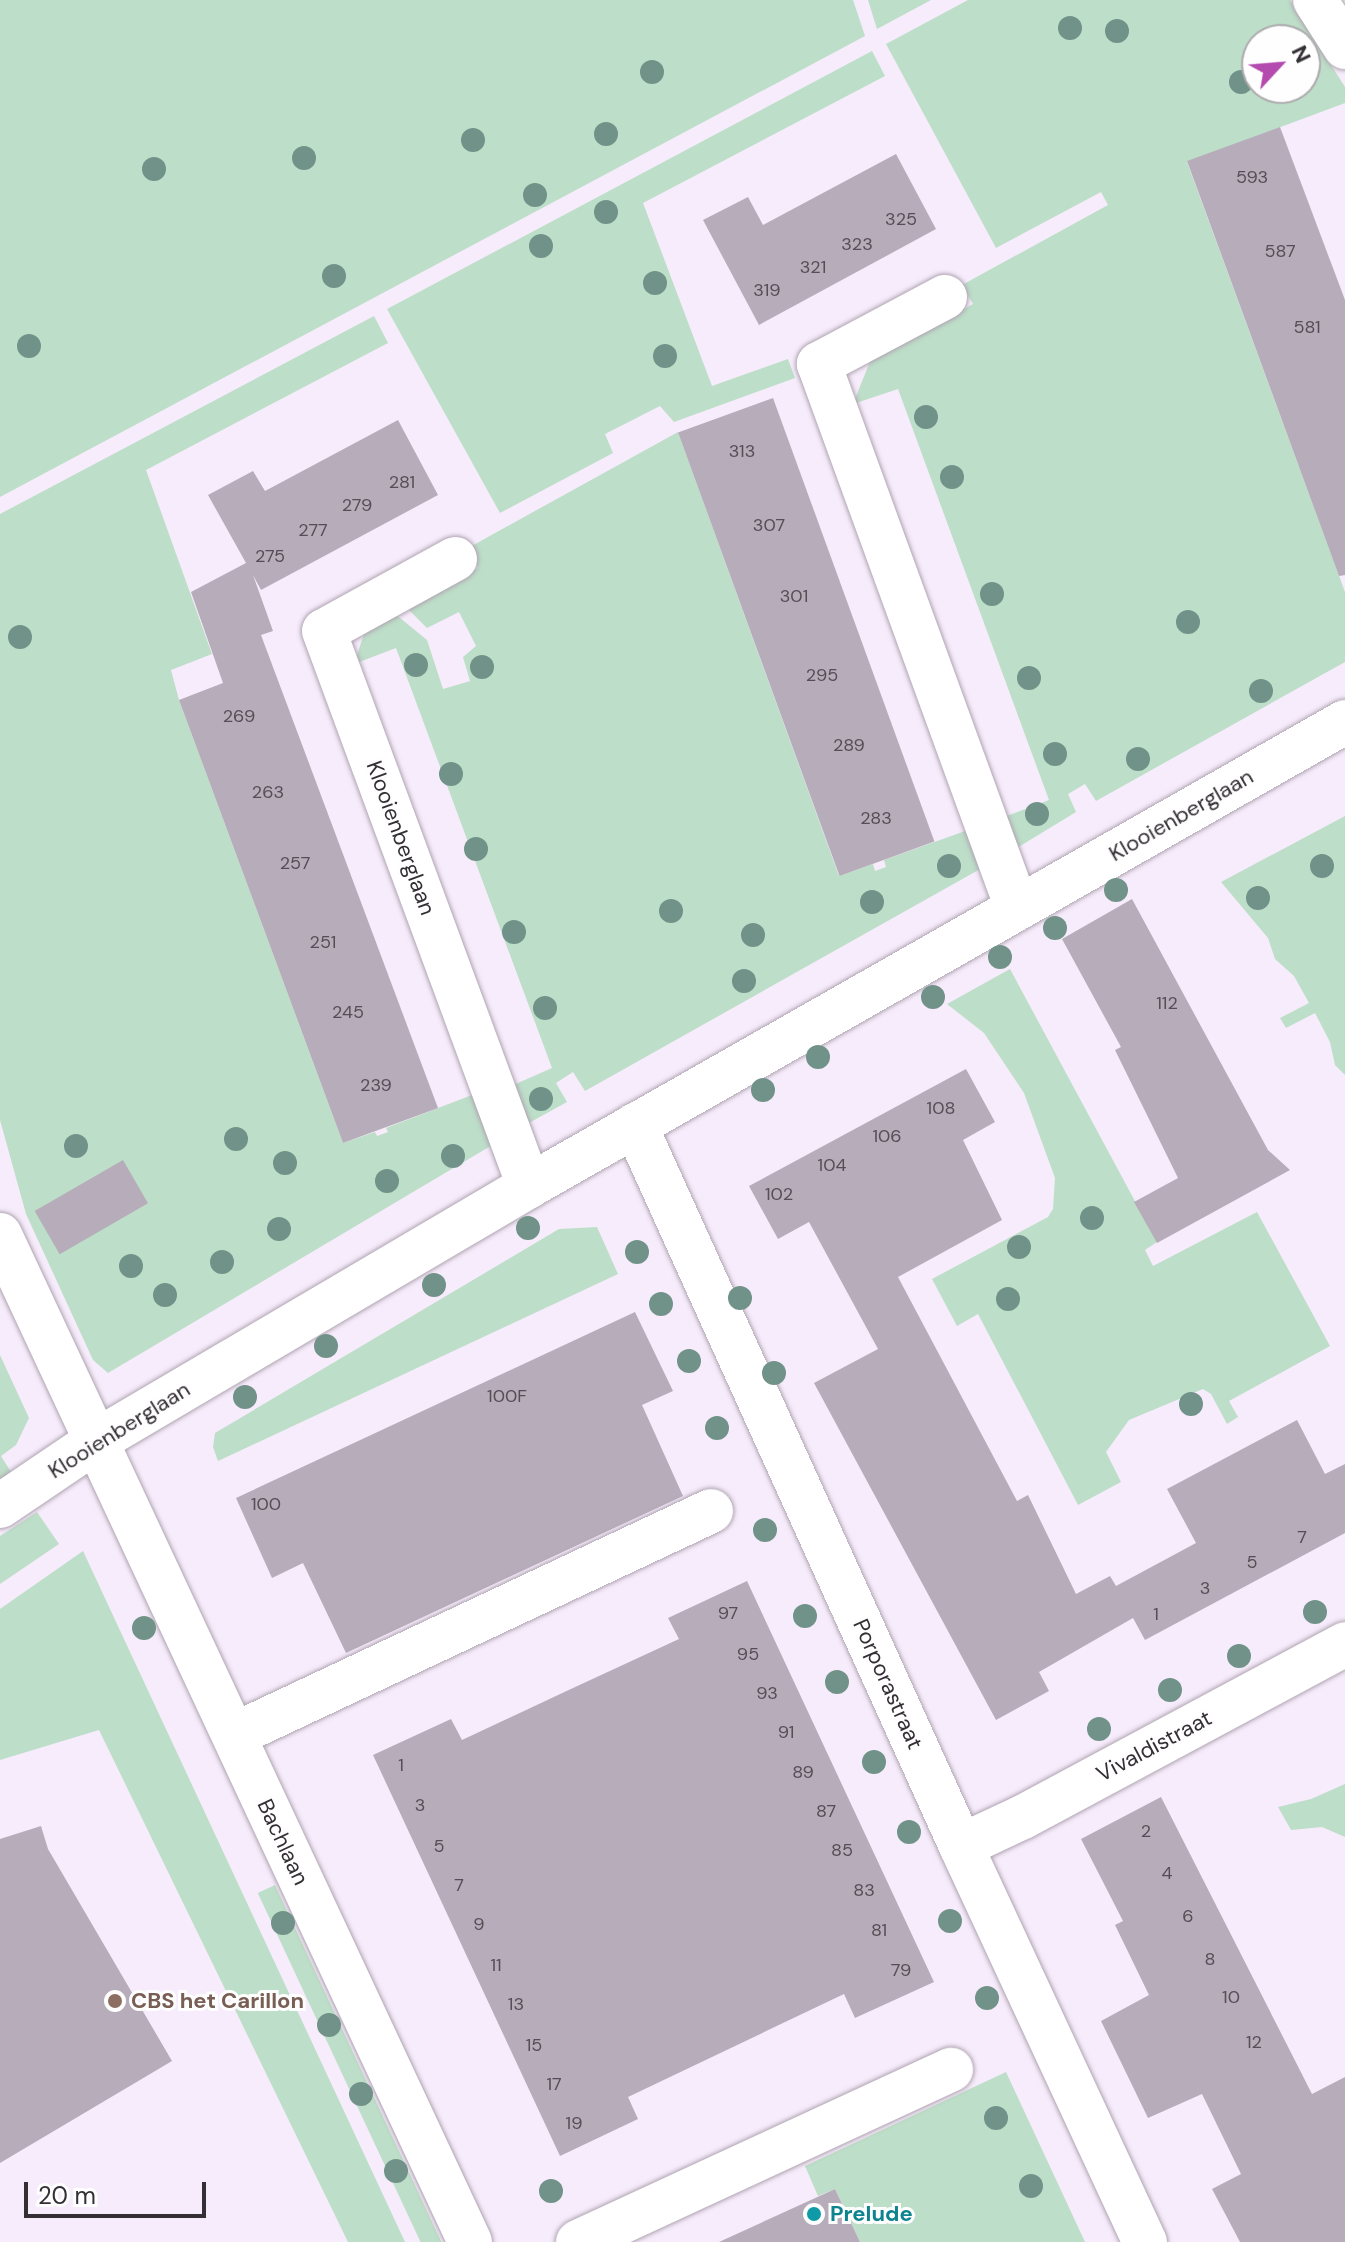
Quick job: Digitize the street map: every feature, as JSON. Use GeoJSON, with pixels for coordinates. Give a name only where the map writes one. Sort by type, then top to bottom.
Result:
{"type":"FeatureCollection","features":[{"type":"Feature","properties":{"kind":"street"},"geometry":{"type":"LineString","coordinates":[[1315,0],[1345,47]]}},
{"type":"Feature","properties":{"kind":"street"},"geometry":{"type":"LineString","coordinates":[[945,297],[819,364],[1017,908]]}},
{"type":"Feature","properties":{"kind":"street","name":"Klooienberglaan"},"geometry":{"type":"LineString","coordinates":[[455,559],[324,631],[529,1186]]}},
{"type":"Feature","properties":{"kind":"street","name":"Klooienberglaan"},"geometry":{"type":"LineString","coordinates":[[0,1506],[96,1441],[529,1186],[1345,722]]}},
{"type":"Feature","properties":{"kind":"street","name":"Porporastraat"},"geometry":{"type":"LineString","coordinates":[[635,1125],[961,1846],[1145,2242]]}},
{"type":"Feature","properties":{"kind":"street","name":"Bachlaan"},"geometry":{"type":"LineString","coordinates":[[0,1235],[470,2242]]}},
{"type":"Feature","properties":{"kind":"street"},"geometry":{"type":"LineString","coordinates":[[234,1735],[711,1511]]}},
{"type":"Feature","properties":{"kind":"street","name":"Vivaldistraat"},"geometry":{"type":"LineString","coordinates":[[961,1846],[1023,1817],[1345,1644]]}},
{"type":"Feature","properties":{"kind":"street"},"geometry":{"type":"LineString","coordinates":[[578,2242],[951,2070]]}},
{"type":"Feature","properties":{"kind":"green space"},"geometry":{"type":"Polygon","coordinates":[[[0,0],[853,0],[865,36],[0,497],[0,0]]]}},
{"type":"Feature","properties":{"kind":"green space"},"geometry":{"type":"Polygon","coordinates":[[[868,0],[931,0],[877,29],[868,0]]]}},
{"type":"Feature","properties":{"kind":"green space"},"geometry":{"type":"Polygon","coordinates":[[[968,0],[1290,0],[1305,24],[1241,24],[1241,104],[1321,104],[1321,49],[1345,87],[1345,103],[1187,162],[1345,592],[1345,662],[1096,801],[1085,784],[1068,794],[1076,812],[1015,849],[1004,817],[1049,800],[898,389],[853,404],[871,359],[973,304],[962,285],[1108,205],[1101,192],[996,248],[886,44],[968,0]]]}},
{"type":"Feature","properties":{"kind":"green space"},"geometry":{"type":"Polygon","coordinates":[[[872,51],[885,76],[643,203],[712,386],[788,359],[795,378],[674,422],[660,406],[605,434],[613,453],[500,513],[387,309],[872,51]]]}},
{"type":"Feature","properties":{"kind":"green space"},"geometry":{"type":"Polygon","coordinates":[[[374,316],[388,343],[146,470],[212,654],[171,670],[179,700],[343,1143],[375,1132],[377,1136],[388,1132],[386,1128],[472,1095],[494,1144],[108,1373],[93,1360],[26,1214],[0,1120],[0,514],[374,316]]]}},
{"type":"Feature","properties":{"kind":"green space"},"geometry":{"type":"Polygon","coordinates":[[[678,432],[839,876],[873,864],[875,871],[886,867],[884,860],[968,830],[982,868],[585,1091],[573,1072],[556,1083],[567,1102],[527,1124],[511,1086],[552,1068],[396,648],[354,664],[366,628],[394,613],[427,640],[443,689],[470,681],[463,657],[476,646],[459,612],[427,628],[406,607],[478,568],[468,548],[678,432]]]}},
{"type":"Feature","properties":{"kind":"green space"},"geometry":{"type":"Polygon","coordinates":[[[1345,816],[1345,1075],[1335,1065],[1330,1042],[1315,1013],[1286,1028],[1280,1018],[1309,1003],[1294,976],[1275,959],[1268,938],[1221,882],[1345,816]]]}},
{"type":"Feature","properties":{"kind":"green space"},"geometry":{"type":"Polygon","coordinates":[[[1010,969],[1157,1242],[1145,1250],[1153,1266],[1257,1212],[1330,1346],[1229,1401],[1238,1417],[1227,1424],[1211,1394],[1203,1389],[1129,1420],[1106,1452],[1121,1482],[1078,1505],[978,1314],[957,1326],[932,1279],[1048,1217],[1053,1209],[1055,1178],[1024,1093],[984,1033],[947,1004],[1010,969]]]}},
{"type":"Feature","properties":{"kind":"green space"},"geometry":{"type":"Polygon","coordinates":[[[597,1227],[618,1274],[218,1461],[213,1447],[215,1433],[559,1229],[597,1227]]]}},
{"type":"Feature","properties":{"kind":"green space"},"geometry":{"type":"Polygon","coordinates":[[[0,1355],[29,1418],[16,1445],[1,1456],[11,1472],[0,1479],[0,1355]]]}},
{"type":"Feature","properties":{"kind":"green space"},"geometry":{"type":"Polygon","coordinates":[[[37,1512],[59,1544],[0,1584],[0,1536],[37,1512]]]}},
{"type":"Feature","properties":{"kind":"green space"},"geometry":{"type":"Polygon","coordinates":[[[83,1551],[405,2242],[348,2242],[99,1730],[0,1760],[0,1609],[83,1551]]]}},
{"type":"Feature","properties":{"kind":"green space"},"geometry":{"type":"Polygon","coordinates":[[[1345,1784],[1345,1837],[1322,1827],[1291,1830],[1278,1807],[1311,1799],[1345,1784]]]}},
{"type":"Feature","properties":{"kind":"green space"},"geometry":{"type":"Polygon","coordinates":[[[275,1885],[441,2242],[421,2242],[258,1893],[275,1885]]]}},
{"type":"Feature","properties":{"kind":"green space"},"geometry":{"type":"Polygon","coordinates":[[[1006,2072],[1085,2242],[860,2242],[835,2189],[818,2196],[805,2166],[1006,2072]]]}},
{"type":"Feature","properties":{"kind":"building"},"geometry":{"type":"Polygon","coordinates":[[[1280,127],[1345,300],[1345,575],[1339,576],[1187,161],[1280,127]]]}},
{"type":"Feature","properties":{"kind":"building"},"geometry":{"type":"Polygon","coordinates":[[[896,154],[936,229],[759,325],[703,220],[748,197],[763,225],[896,154]]]}},
{"type":"Feature","properties":{"kind":"building"},"geometry":{"type":"Polygon","coordinates":[[[773,398],[934,842],[840,876],[678,433],[773,398]]]}},
{"type":"Feature","properties":{"kind":"building"},"geometry":{"type":"Polygon","coordinates":[[[398,420],[438,495],[261,590],[253,575],[273,631],[261,635],[438,1108],[343,1143],[179,700],[223,683],[191,592],[246,563],[208,495],[253,471],[265,491],[398,420]]]}},
{"type":"Feature","properties":{"kind":"building"},"geometry":{"type":"Polygon","coordinates":[[[1132,899],[1268,1150],[1290,1170],[1157,1243],[1134,1202],[1178,1178],[1115,1050],[1121,1047],[1062,939],[1132,899]]]}},
{"type":"Feature","properties":{"kind":"building"},"geometry":{"type":"Polygon","coordinates":[[[966,1069],[995,1122],[963,1140],[1002,1220],[898,1277],[1017,1501],[1028,1495],[1076,1594],[1110,1576],[1116,1586],[1196,1543],[1167,1489],[1297,1420],[1325,1474],[1345,1464],[1345,1533],[1145,1640],[1133,1618],[1039,1672],[1049,1691],[996,1720],[814,1383],[878,1349],[809,1222],[778,1239],[749,1186],[966,1069]]]}},
{"type":"Feature","properties":{"kind":"building"},"geometry":{"type":"Polygon","coordinates":[[[123,1160],[148,1203],[60,1254],[35,1211],[123,1160]]]}},
{"type":"Feature","properties":{"kind":"building"},"geometry":{"type":"Polygon","coordinates":[[[635,1312],[673,1391],[642,1405],[683,1496],[346,1653],[303,1563],[272,1578],[236,1498],[635,1312]]]}},
{"type":"Feature","properties":{"kind":"building"},"geometry":{"type":"Polygon","coordinates":[[[747,1581],[934,1982],[855,2018],[844,1994],[628,2097],[638,2119],[560,2156],[373,1755],[451,1719],[462,1740],[679,1639],[668,1618],[747,1581]]]}},
{"type":"Feature","properties":{"kind":"building"},"geometry":{"type":"Polygon","coordinates":[[[1161,1797],[1312,2094],[1345,2077],[1345,2242],[1240,2242],[1212,2189],[1241,2174],[1202,2094],[1148,2118],[1101,2021],[1149,1995],[1115,1925],[1123,1921],[1081,1839],[1161,1797]]]}},
{"type":"Feature","properties":{"kind":"building"},"geometry":{"type":"Polygon","coordinates":[[[41,1826],[48,1849],[172,2061],[0,2163],[0,1839],[41,1826]]]}},
{"type":"Feature","properties":{"kind":"building","name":"Prelude"},"geometry":{"type":"Polygon","coordinates":[[[835,2189],[860,2242],[719,2242],[835,2189]]]}},
{"type":"Feature","properties":{"kind":"place","name":"CBS het Carillon"},"geometry":{"type":"Point","coordinates":[115,2001]}},
{"type":"Feature","properties":{"kind":"place","name":"Prelude"},"geometry":{"type":"Point","coordinates":[814,2214]}}]}
